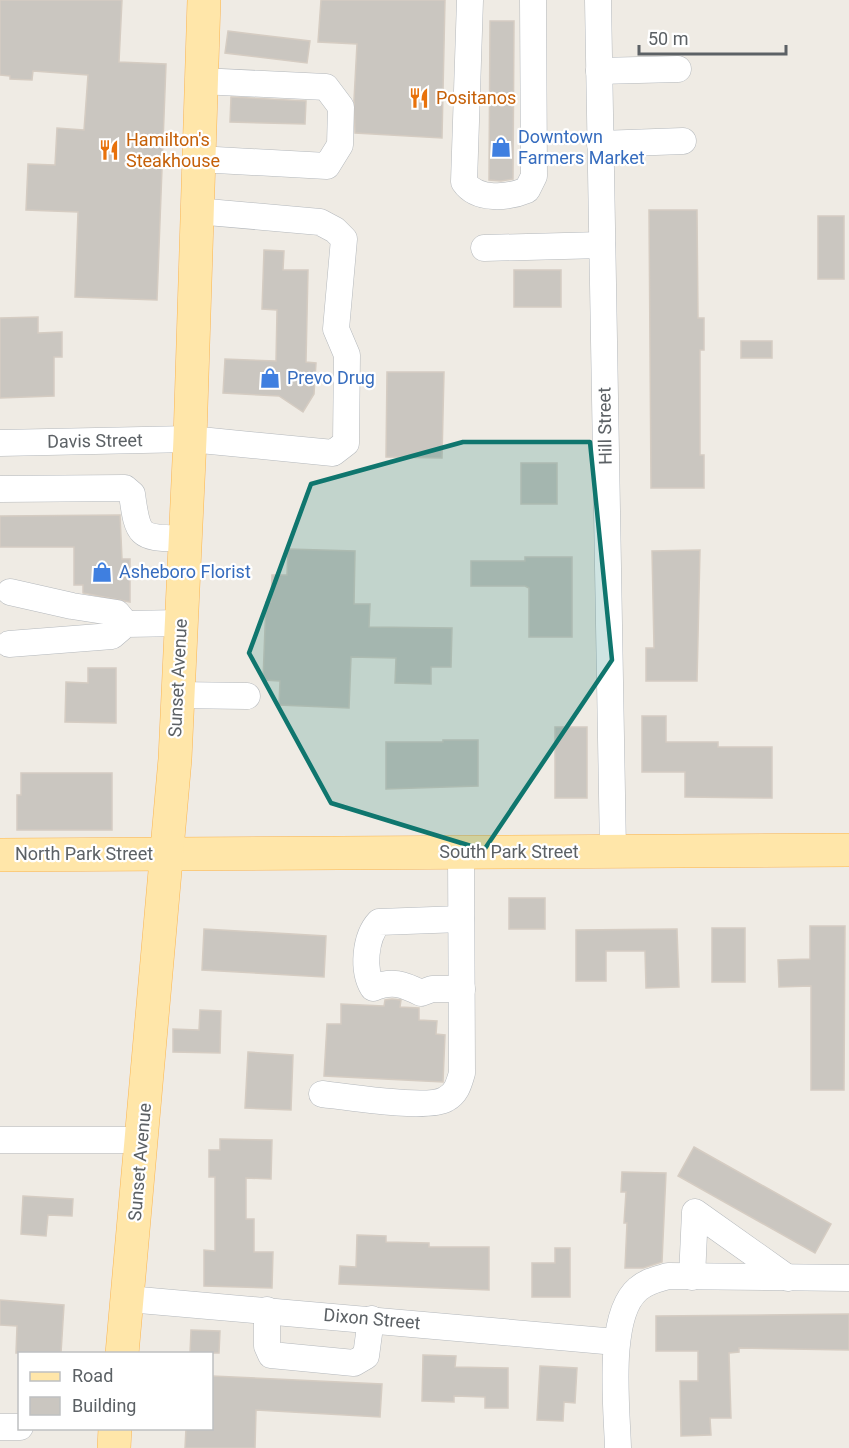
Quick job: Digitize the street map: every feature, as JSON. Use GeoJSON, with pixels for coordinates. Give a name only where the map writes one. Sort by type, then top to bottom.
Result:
{"type":"FeatureCollection","features":[{"type":"Feature","properties":{"kind":"main road","name":"Sunset Avenue"},"geometry":{"type":"LineString","coordinates":[[122,1352],[168,854],[178,695],[190,439],[204,0]]}},
{"type":"Feature","properties":{"kind":"main road","name":"South Park Street"},"geometry":{"type":"LineString","coordinates":[[168,854],[849,850]]}},
{"type":"Feature","properties":{"kind":"main road","name":"North Park Street"},"geometry":{"type":"LineString","coordinates":[[0,855],[168,854]]}},
{"type":"Feature","properties":{"kind":"main road"},"geometry":{"type":"LineString","coordinates":[[114,1448],[115,1430]]}},
{"type":"Feature","properties":{"kind":"street"},"geometry":{"type":"LineString","coordinates":[[470,0],[464,182],[469,189],[478,194],[497,196],[515,195],[527,190],[534,176],[533,0]]}},
{"type":"Feature","properties":{"kind":"street","name":"Hill Street"},"geometry":{"type":"LineString","coordinates":[[598,0],[613,851]]}},
{"type":"Feature","properties":{"kind":"street"},"geometry":{"type":"LineString","coordinates":[[599,71],[678,69]]}},
{"type":"Feature","properties":{"kind":"street"},"geometry":{"type":"LineString","coordinates":[[198,159],[327,166],[340,145],[342,107],[326,87],[201,81]]}},
{"type":"Feature","properties":{"kind":"street"},"geometry":{"type":"LineString","coordinates":[[600,144],[683,141]]}},
{"type":"Feature","properties":{"kind":"street","name":"Davis Street"},"geometry":{"type":"LineString","coordinates":[[0,443],[190,439],[333,453],[346,443],[347,355],[336,329],[344,238],[320,222],[196,210]]}},
{"type":"Feature","properties":{"kind":"street"},"geometry":{"type":"LineString","coordinates":[[484,248],[602,245]]}},
{"type":"Feature","properties":{"kind":"street"},"geometry":{"type":"LineString","coordinates":[[0,489],[125,488],[132,494],[138,528],[148,537],[185,539]]}},
{"type":"Feature","properties":{"kind":"street"},"geometry":{"type":"LineString","coordinates":[[10,592],[72,606],[117,612],[126,624]]}},
{"type":"Feature","properties":{"kind":"street"},"geometry":{"type":"LineString","coordinates":[[9,644],[112,636],[126,624],[181,623]]}},
{"type":"Feature","properties":{"kind":"street"},"geometry":{"type":"LineString","coordinates":[[178,695],[247,696]]}},
{"type":"Feature","properties":{"kind":"street"},"geometry":{"type":"LineString","coordinates":[[322,1094],[426,1104],[445,1100],[453,1094],[462,1072],[461,852]]}},
{"type":"Feature","properties":{"kind":"street"},"geometry":{"type":"LineString","coordinates":[[461,919],[378,922],[374,927],[366,965],[368,980],[395,994],[432,989],[462,989]]}},
{"type":"Feature","properties":{"kind":"street"},"geometry":{"type":"LineString","coordinates":[[0,1140],[141,1140]]}},
{"type":"Feature","properties":{"kind":"street"},"geometry":{"type":"LineString","coordinates":[[692,1277],[695,1212],[788,1278]]}},
{"type":"Feature","properties":{"kind":"street"},"geometry":{"type":"LineString","coordinates":[[618,1448],[616,1342],[628,1302],[637,1289],[650,1281],[668,1276],[849,1278]]}},
{"type":"Feature","properties":{"kind":"street","name":"Dixon Street"},"geometry":{"type":"LineString","coordinates":[[128,1299],[616,1342]]}},
{"type":"Feature","properties":{"kind":"street"},"geometry":{"type":"LineString","coordinates":[[267,1310],[267,1346],[271,1355],[354,1362],[366,1356],[371,1319]]}},
{"type":"Feature","properties":{"kind":"street"},"geometry":{"type":"LineString","coordinates":[[0,1427],[18,1427]]}},
{"type":"Feature","properties":{"kind":"highlighted area"},"geometry":{"type":"Polygon","coordinates":[[[463,442],[590,442],[612,660],[484,850],[331,803],[249,653],[311,484],[463,442]]]}},
{"type":"Feature","properties":{"kind":"building"},"geometry":{"type":"Polygon","coordinates":[[[0,0],[122,0],[119,62],[166,64],[157,300],[75,297],[78,212],[26,210],[28,164],[55,165],[57,128],[84,130],[88,75],[33,71],[32,80],[10,79],[10,76],[0,75],[0,0]]]}},
{"type":"Feature","properties":{"kind":"building"},"geometry":{"type":"Polygon","coordinates":[[[321,0],[445,0],[442,138],[355,133],[357,44],[318,42],[321,0]]]}},
{"type":"Feature","properties":{"kind":"building"},"geometry":{"type":"Polygon","coordinates":[[[490,21],[514,21],[513,179],[501,181],[489,180],[490,21]]]}},
{"type":"Feature","properties":{"kind":"building"},"geometry":{"type":"Polygon","coordinates":[[[228,31],[310,41],[307,63],[225,53],[228,31]]]}},
{"type":"Feature","properties":{"kind":"building"},"geometry":{"type":"Polygon","coordinates":[[[231,97],[306,101],[305,124],[230,122],[231,97]]]}},
{"type":"Feature","properties":{"kind":"building"},"geometry":{"type":"Polygon","coordinates":[[[649,210],[697,210],[698,318],[704,318],[704,350],[700,350],[700,455],[704,455],[704,488],[651,488],[649,210]]]}},
{"type":"Feature","properties":{"kind":"building"},"geometry":{"type":"Polygon","coordinates":[[[818,216],[844,216],[844,279],[818,279],[818,216]]]}},
{"type":"Feature","properties":{"kind":"building"},"geometry":{"type":"Polygon","coordinates":[[[264,250],[284,251],[283,270],[308,270],[306,362],[316,363],[314,394],[303,412],[279,396],[223,393],[225,359],[276,361],[277,310],[262,309],[264,250]]]}},
{"type":"Feature","properties":{"kind":"building"},"geometry":{"type":"Polygon","coordinates":[[[514,270],[561,270],[561,307],[514,307],[514,270]]]}},
{"type":"Feature","properties":{"kind":"building"},"geometry":{"type":"Polygon","coordinates":[[[38,317],[38,333],[62,332],[62,357],[54,357],[54,396],[0,398],[0,318],[38,317]]]}},
{"type":"Feature","properties":{"kind":"building"},"geometry":{"type":"Polygon","coordinates":[[[741,341],[772,341],[772,358],[741,358],[741,341]]]}},
{"type":"Feature","properties":{"kind":"building"},"geometry":{"type":"Polygon","coordinates":[[[387,372],[444,372],[442,458],[386,457],[387,372]]]}},
{"type":"Feature","properties":{"kind":"building"},"geometry":{"type":"Polygon","coordinates":[[[521,463],[557,463],[557,504],[521,504],[521,463]]]}},
{"type":"Feature","properties":{"kind":"building"},"geometry":{"type":"Polygon","coordinates":[[[120,515],[122,559],[130,559],[130,602],[83,593],[83,585],[74,585],[74,547],[0,547],[0,516],[120,515]]]}},
{"type":"Feature","properties":{"kind":"building"},"geometry":{"type":"Polygon","coordinates":[[[288,549],[355,551],[354,604],[370,604],[369,627],[452,628],[451,667],[431,667],[431,684],[395,683],[396,658],[351,657],[349,708],[279,705],[280,681],[263,680],[266,602],[271,602],[272,575],[287,575],[288,549]]]}},
{"type":"Feature","properties":{"kind":"building"},"geometry":{"type":"Polygon","coordinates":[[[700,550],[697,681],[646,681],[646,648],[654,648],[652,551],[700,550]]]}},
{"type":"Feature","properties":{"kind":"building"},"geometry":{"type":"Polygon","coordinates":[[[525,557],[572,557],[572,637],[529,637],[529,588],[525,586],[471,586],[471,561],[525,561],[525,557]]]}},
{"type":"Feature","properties":{"kind":"building"},"geometry":{"type":"Polygon","coordinates":[[[88,668],[116,668],[116,723],[65,722],[66,682],[88,683],[88,668]]]}},
{"type":"Feature","properties":{"kind":"building"},"geometry":{"type":"Polygon","coordinates":[[[642,716],[666,716],[666,742],[718,742],[718,747],[772,747],[772,798],[685,797],[685,772],[642,772],[642,716]]]}},
{"type":"Feature","properties":{"kind":"building"},"geometry":{"type":"Polygon","coordinates":[[[555,727],[587,727],[587,798],[555,798],[555,727]]]}},
{"type":"Feature","properties":{"kind":"building"},"geometry":{"type":"Polygon","coordinates":[[[443,740],[478,740],[478,786],[386,789],[386,742],[443,742],[443,740]]]}},
{"type":"Feature","properties":{"kind":"building"},"geometry":{"type":"Polygon","coordinates":[[[21,773],[112,773],[112,830],[17,830],[17,795],[21,795],[21,773]]]}},
{"type":"Feature","properties":{"kind":"building"},"geometry":{"type":"Polygon","coordinates":[[[509,898],[545,898],[545,929],[509,929],[509,898]]]}},
{"type":"Feature","properties":{"kind":"building"},"geometry":{"type":"Polygon","coordinates":[[[810,926],[845,926],[844,1090],[811,1090],[811,986],[779,987],[778,960],[810,959],[810,926]]]}},
{"type":"Feature","properties":{"kind":"building"},"geometry":{"type":"Polygon","coordinates":[[[712,928],[745,928],[745,982],[712,982],[712,928]]]}},
{"type":"Feature","properties":{"kind":"building"},"geometry":{"type":"Polygon","coordinates":[[[204,929],[326,936],[324,977],[202,970],[204,929]]]}},
{"type":"Feature","properties":{"kind":"building"},"geometry":{"type":"Polygon","coordinates":[[[677,929],[679,987],[646,988],[645,951],[606,951],[606,981],[576,981],[576,930],[677,929]]]}},
{"type":"Feature","properties":{"kind":"building"},"geometry":{"type":"Polygon","coordinates":[[[385,1000],[401,1000],[400,1007],[419,1008],[419,1020],[437,1021],[436,1034],[445,1035],[443,1082],[324,1076],[327,1024],[341,1024],[341,1004],[384,1006],[385,1000]]]}},
{"type":"Feature","properties":{"kind":"building"},"geometry":{"type":"Polygon","coordinates":[[[200,1010],[221,1011],[220,1053],[173,1052],[173,1029],[199,1030],[200,1010]]]}},
{"type":"Feature","properties":{"kind":"building"},"geometry":{"type":"Polygon","coordinates":[[[248,1052],[293,1055],[291,1110],[245,1108],[248,1052]]]}},
{"type":"Feature","properties":{"kind":"building"},"geometry":{"type":"Polygon","coordinates":[[[220,1139],[272,1140],[271,1179],[246,1178],[246,1219],[254,1219],[254,1252],[273,1252],[272,1288],[204,1286],[204,1250],[215,1251],[215,1177],[209,1177],[209,1150],[220,1150],[220,1139]]]}},
{"type":"Feature","properties":{"kind":"building"},"geometry":{"type":"Polygon","coordinates":[[[694,1147],[831,1224],[815,1253],[678,1176],[694,1147]]]}},
{"type":"Feature","properties":{"kind":"building"},"geometry":{"type":"Polygon","coordinates":[[[622,1172],[666,1173],[662,1262],[643,1268],[625,1268],[627,1223],[624,1223],[626,1192],[621,1192],[622,1172]]]}},
{"type":"Feature","properties":{"kind":"building"},"geometry":{"type":"Polygon","coordinates":[[[23,1196],[73,1199],[72,1216],[48,1215],[46,1236],[21,1234],[23,1196]]]}},
{"type":"Feature","properties":{"kind":"building"},"geometry":{"type":"Polygon","coordinates":[[[357,1235],[386,1236],[386,1242],[429,1243],[429,1247],[489,1247],[489,1290],[339,1284],[340,1266],[356,1267],[357,1235]]]}},
{"type":"Feature","properties":{"kind":"building"},"geometry":{"type":"Polygon","coordinates":[[[555,1248],[570,1248],[570,1297],[532,1297],[532,1263],[555,1263],[555,1248]]]}},
{"type":"Feature","properties":{"kind":"building"},"geometry":{"type":"Polygon","coordinates":[[[0,1300],[64,1305],[61,1352],[16,1353],[17,1326],[0,1325],[0,1300]]]}},
{"type":"Feature","properties":{"kind":"building"},"geometry":{"type":"Polygon","coordinates":[[[849,1314],[849,1350],[739,1348],[739,1352],[729,1353],[731,1418],[710,1418],[711,1435],[681,1436],[680,1381],[698,1381],[698,1351],[656,1351],[656,1316],[849,1314]]]}},
{"type":"Feature","properties":{"kind":"building"},"geometry":{"type":"Polygon","coordinates":[[[191,1330],[220,1331],[219,1353],[190,1352],[191,1330]]]}},
{"type":"Feature","properties":{"kind":"building"},"geometry":{"type":"Polygon","coordinates":[[[423,1355],[456,1356],[455,1367],[508,1368],[508,1408],[485,1408],[485,1397],[454,1396],[454,1402],[422,1401],[423,1355]]]}},
{"type":"Feature","properties":{"kind":"building"},"geometry":{"type":"Polygon","coordinates":[[[540,1366],[577,1368],[575,1403],[564,1402],[563,1421],[537,1420],[540,1366]]]}},
{"type":"Feature","properties":{"kind":"building"},"geometry":{"type":"Polygon","coordinates":[[[213,1376],[382,1384],[380,1417],[256,1410],[255,1448],[185,1448],[186,1430],[213,1430],[213,1376]]]}},
{"type":"Feature","properties":{"kind":"place","name":"Positanos"},"geometry":{"type":"Point","coordinates":[419,98]}},
{"type":"Feature","properties":{"kind":"place","name":"Downtown Farmers Market"},"geometry":{"type":"Point","coordinates":[501,147]}},
{"type":"Feature","properties":{"kind":"place","name":"Hamilton's Steakhouse"},"geometry":{"type":"Point","coordinates":[109,150]}},
{"type":"Feature","properties":{"kind":"place","name":"Prevo Drug"},"geometry":{"type":"Point","coordinates":[270,378]}},
{"type":"Feature","properties":{"kind":"place","name":"Asheboro Florist"},"geometry":{"type":"Point","coordinates":[102,572]}}]}
